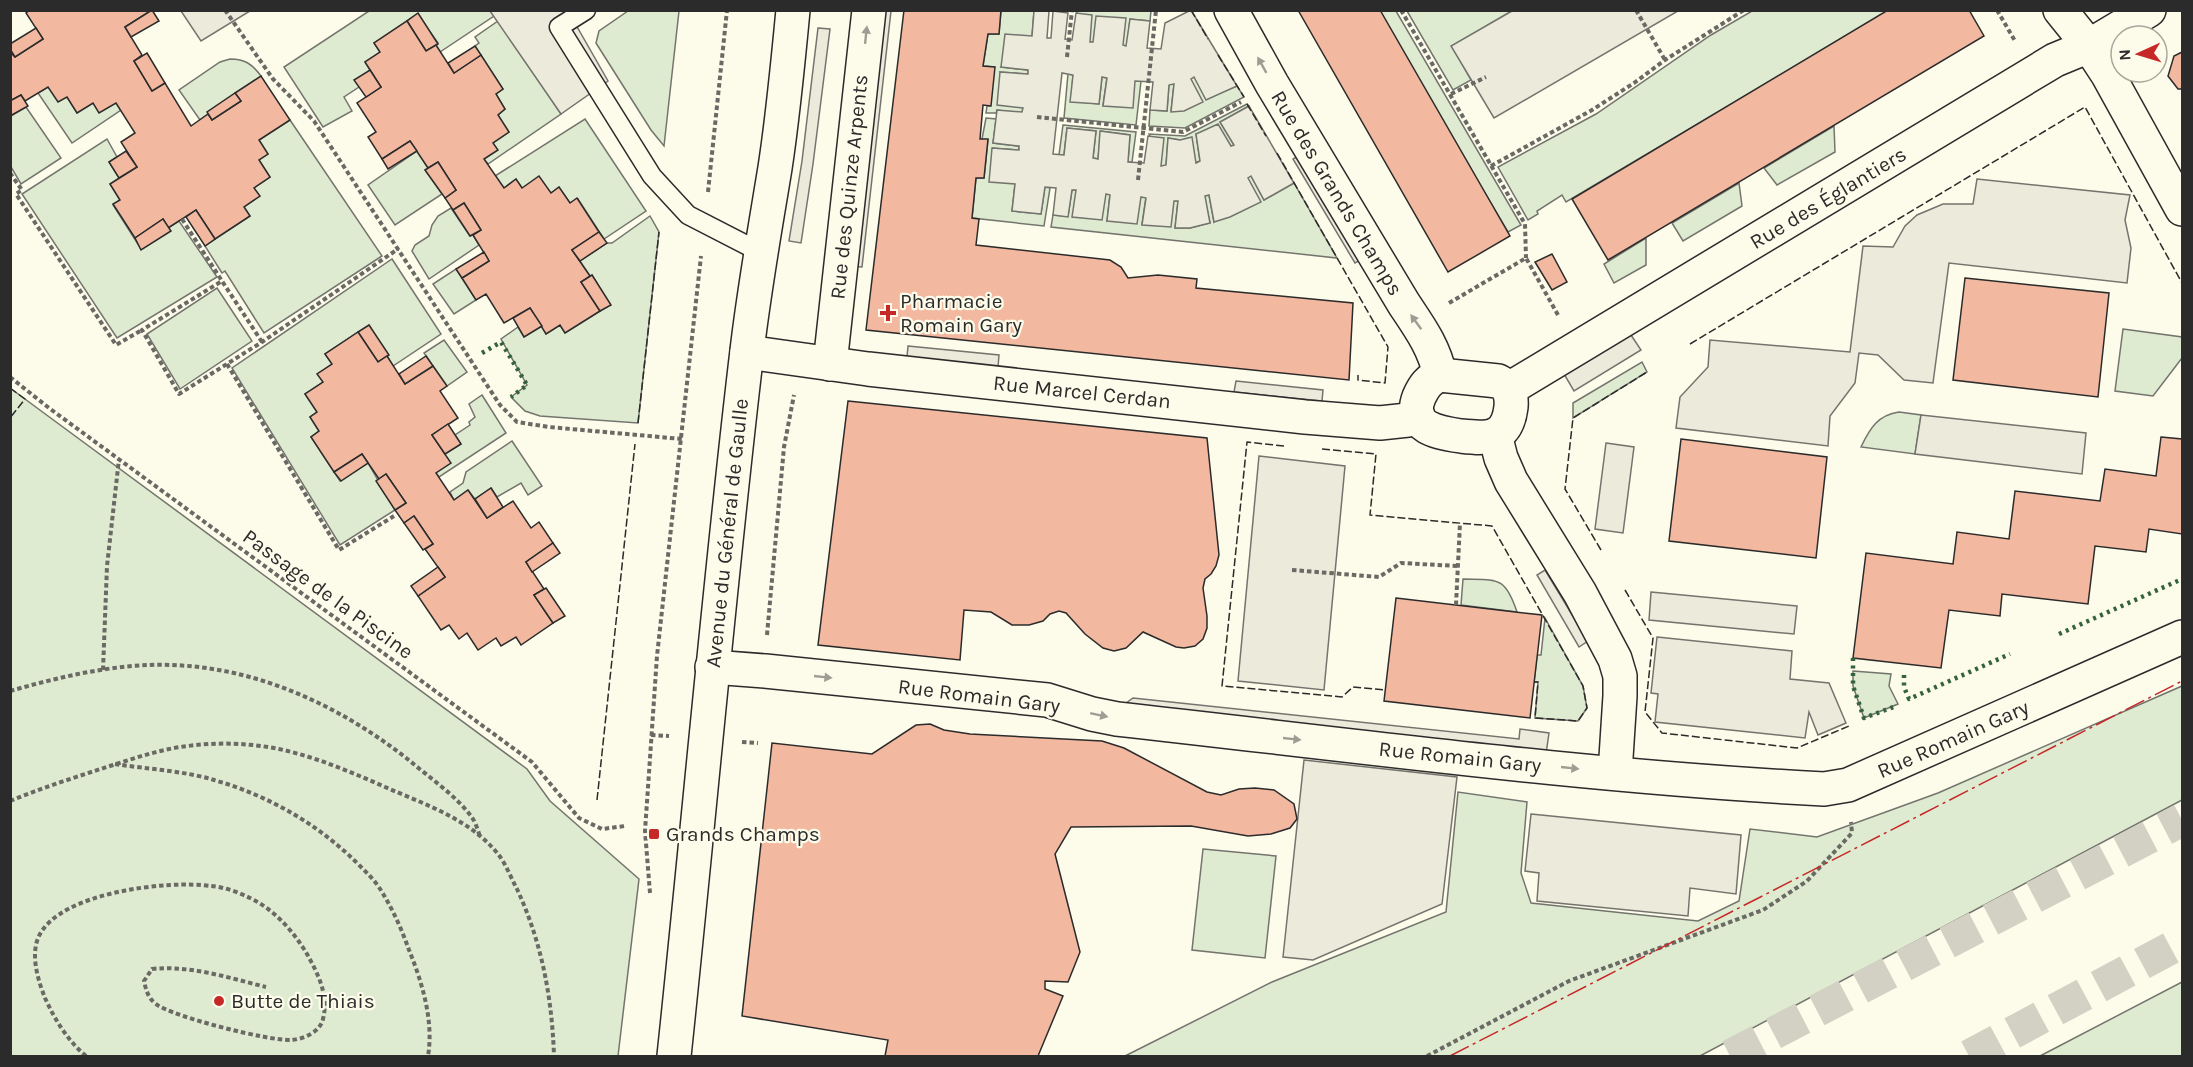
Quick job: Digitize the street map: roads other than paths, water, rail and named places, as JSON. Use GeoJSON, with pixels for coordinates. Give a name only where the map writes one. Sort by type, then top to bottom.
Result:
{"type":"FeatureCollection","features":[{"type":"Feature","properties":{"kind":"street","name":"Avenue du Général de Gaulle"},"geometry":{"type":"LineString","coordinates":[[674,1056],[694,872],[712,668],[747,352],[760,252],[775,166],[793,10]]}},
{"type":"Feature","properties":{"kind":"street","name":"Rue des Quinze Arpents"},"geometry":{"type":"LineString","coordinates":[[830,364],[868,10]]}},
{"type":"Feature","properties":{"kind":"street","name":"Rue des Grands Champs"},"geometry":{"type":"LineString","coordinates":[[1231,10],[1282,100],[1425,335],[1435,356],[1440,375]]}},
{"type":"Feature","properties":{"kind":"street"},"geometry":{"type":"LineString","coordinates":[[2060,10],[2089,46],[2108,75],[2182,209]]}},
{"type":"Feature","properties":{"kind":"street","name":"Rue des Églantiers"},"geometry":{"type":"LineString","coordinates":[[1509,389],[2055,60],[2089,46],[2149,10]]}},
{"type":"Feature","properties":{"kind":"street","name":"Rue Marcel Cerdan"},"geometry":{"type":"LineString","coordinates":[[747,352],[830,364],[1305,417],[1380,423],[1408,420],[1418,416]]}},
{"type":"Feature","properties":{"kind":"street"},"geometry":{"type":"LineString","coordinates":[[1440,375],[1498,381],[1509,389],[1512,403],[1509,422],[1496,435],[1489,438],[1431,431],[1418,416],[1417,402],[1425,385],[1440,375]]}},
{"type":"Feature","properties":{"kind":"street"},"geometry":{"type":"LineString","coordinates":[[1496,435],[1501,458],[1511,481],[1580,593],[1615,659],[1620,676],[1620,696],[1614,773]]}},
{"type":"Feature","properties":{"kind":"street","name":"Rue Romain Gary"},"geometry":{"type":"LineString","coordinates":[[712,668],[765,671],[1047,700],[1117,719],[1614,773],[1824,789],[1848,785],[2182,637]]}},
{"type":"Feature","properties":{"kind":"lane"},"geometry":{"type":"LineString","coordinates":[[586,10],[559,27],[652,176],[688,215],[760,252]]}},
{"type":"Feature","properties":{"kind":"tunnel"},"geometry":{"type":"LineString","coordinates":[[1730,1056],[2182,820]]}},
{"type":"Feature","properties":{"kind":"tunnel"},"geometry":{"type":"LineString","coordinates":[[1969,1056],[2182,942]]}},
{"type":"Feature","properties":{"kind":"place","name":"Pharmacie Romain Gary"},"geometry":{"type":"Point","coordinates":[888,313]}},
{"type":"Feature","properties":{"kind":"place","name":"Grands Champs"},"geometry":{"type":"Point","coordinates":[654,834]}},
{"type":"Feature","properties":{"kind":"place","name":"Butte de Thiais"},"geometry":{"type":"Point","coordinates":[219,1001]}}]}
